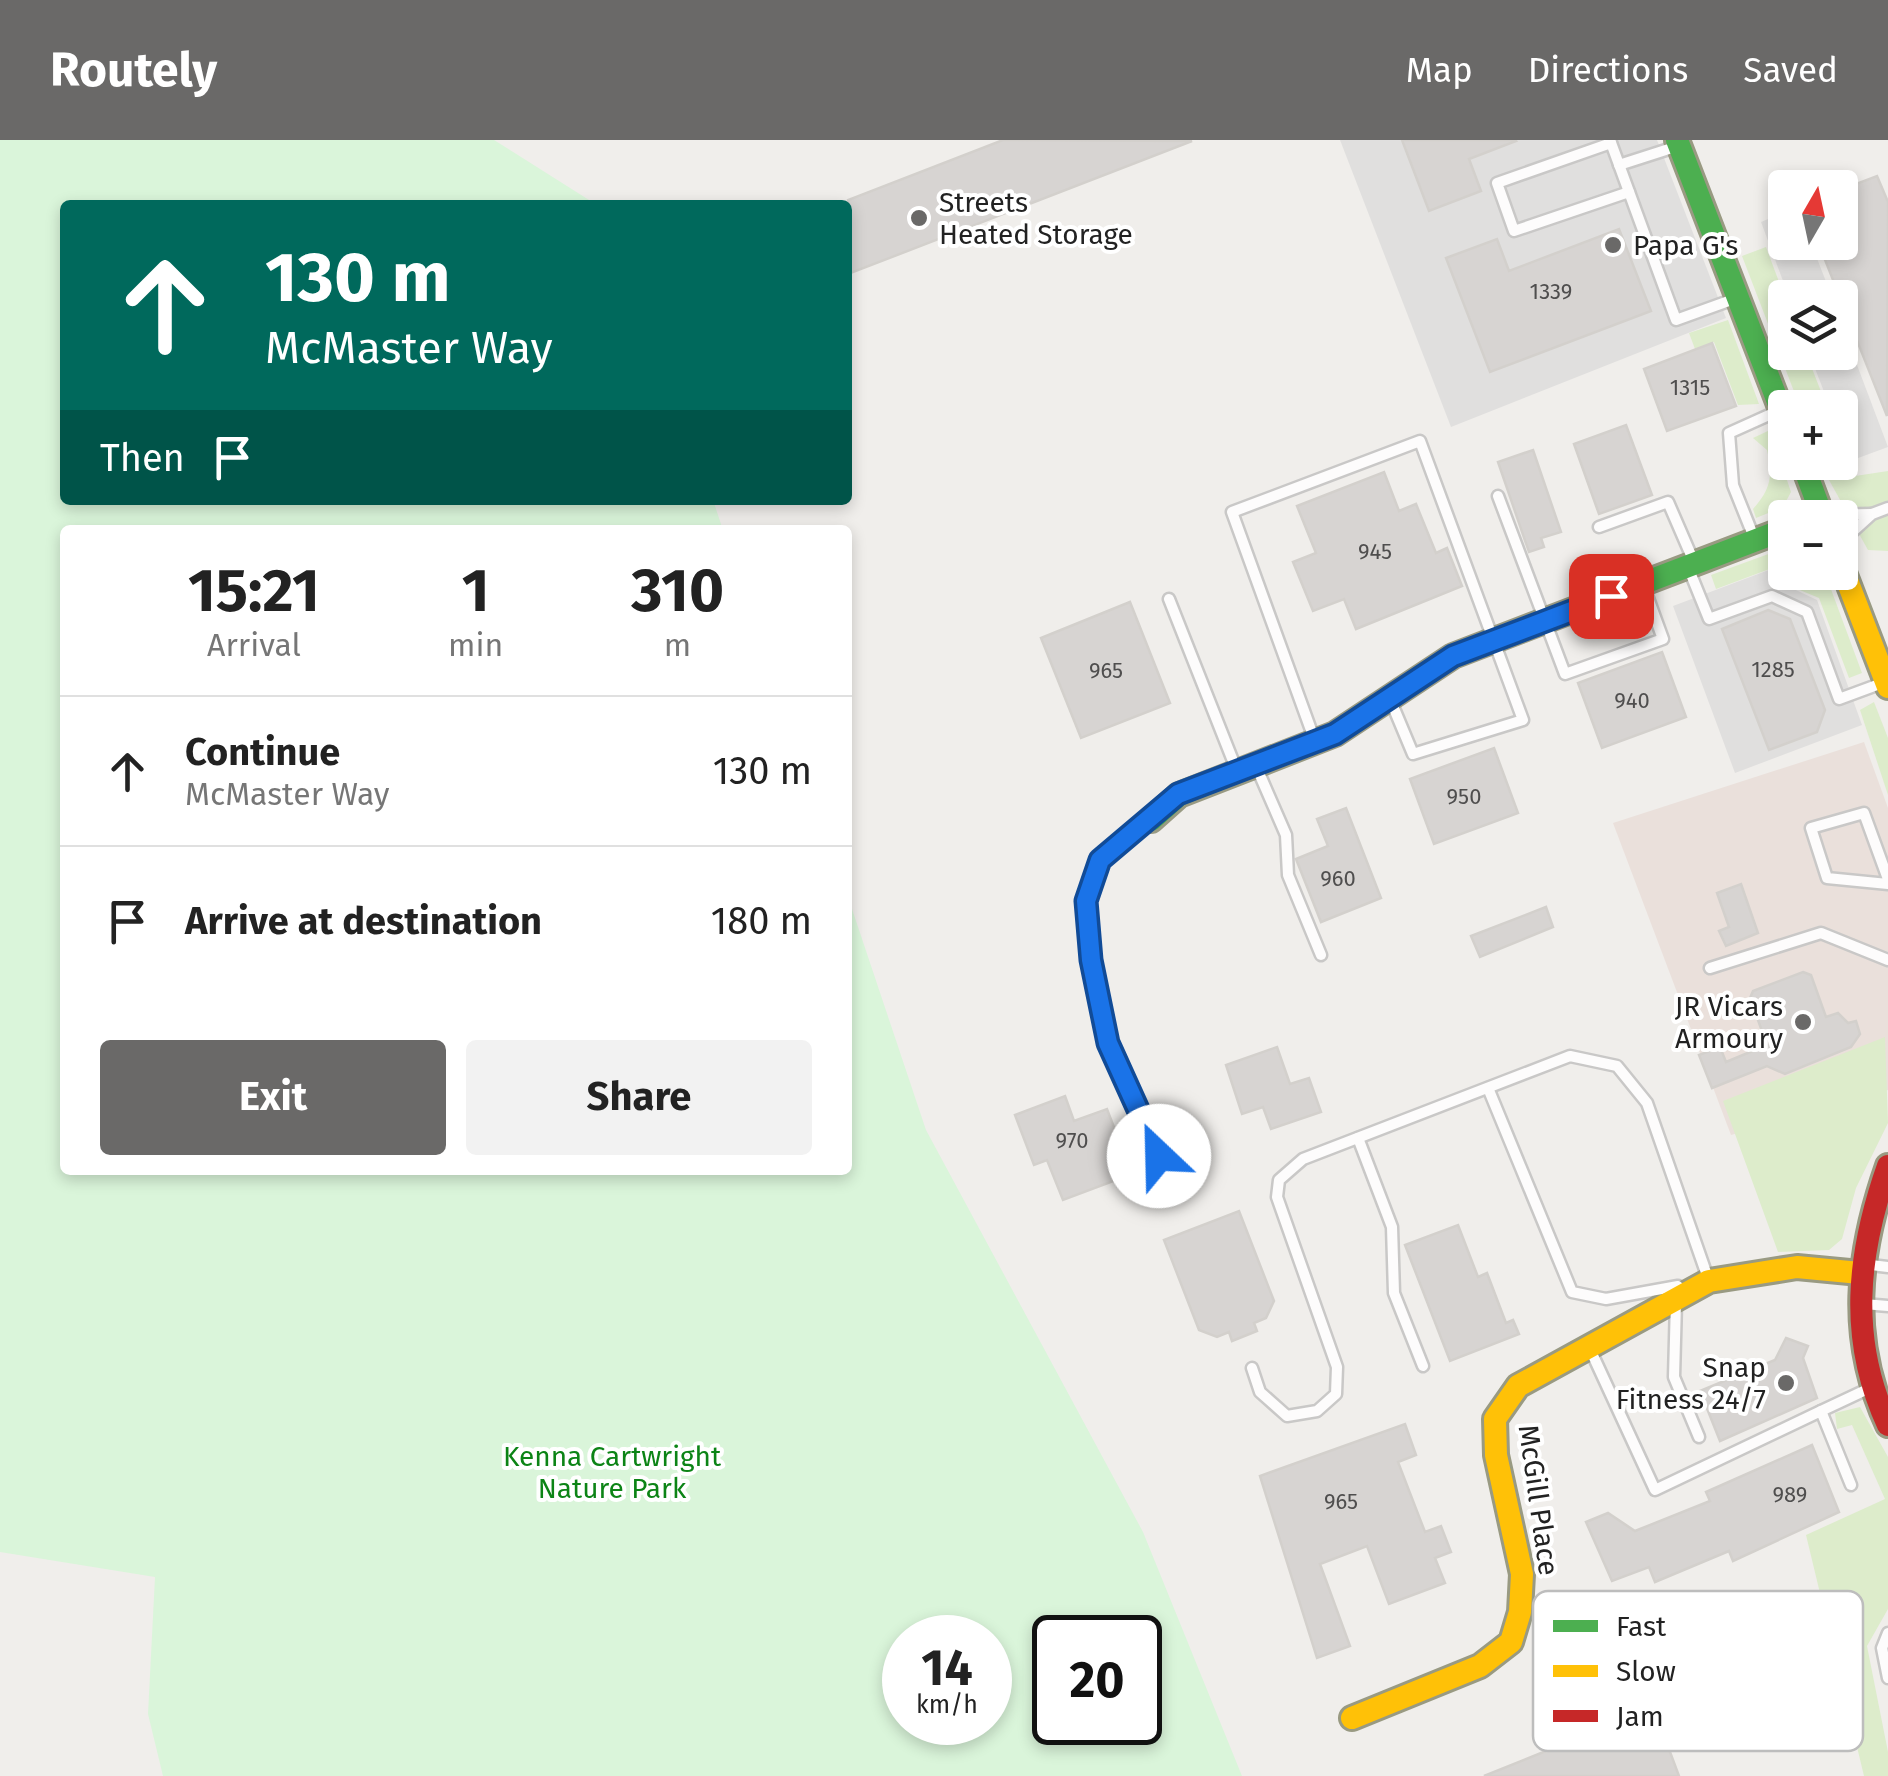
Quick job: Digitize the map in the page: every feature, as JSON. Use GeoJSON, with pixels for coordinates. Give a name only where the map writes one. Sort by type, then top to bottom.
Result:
{"type":"FeatureCollection","features":[{"type":"Feature","properties":{"kind":"street"},"geometry":{"type":"LineString","coordinates":[[1679,143],[1773,390]]}},
{"type":"Feature","properties":{"kind":"street"},"geometry":{"type":"LineString","coordinates":[[1151,820],[1178,794],[1335,734],[1453,656],[1768,535]]}},
{"type":"Feature","properties":{"kind":"street"},"geometry":{"type":"LineString","coordinates":[[1851,590],[1887,684]]}},
{"type":"Feature","properties":{"kind":"street"},"geometry":{"type":"LineString","coordinates":[[1888,1166],[1870,1210],[1860,1304],[1860,1350],[1888,1424]]}},
{"type":"Feature","properties":{"kind":"street","name":"McGill Place"},"geometry":{"type":"LineString","coordinates":[[1352,1718],[1480,1666],[1511,1642],[1520,1612],[1522,1574],[1496,1455],[1494,1419],[1518,1386],[1709,1281],[1798,1267],[1861,1269]]}},
{"type":"Feature","properties":{"kind":"lane"},"geometry":{"type":"LineString","coordinates":[[1629,192],[1514,232],[1497,183],[1611,142],[1676,320],[1738,298]]}},
{"type":"Feature","properties":{"kind":"lane"},"geometry":{"type":"LineString","coordinates":[[1619,165],[1679,143]]}},
{"type":"Feature","properties":{"kind":"lane"},"geometry":{"type":"LineString","coordinates":[[1755,540],[1733,485],[1728,433],[1768,420]]}},
{"type":"Feature","properties":{"kind":"lane"},"geometry":{"type":"LineString","coordinates":[[1315,742],[1232,512],[1420,441],[1523,720],[1412,754],[1390,698]]}},
{"type":"Feature","properties":{"kind":"lane"},"geometry":{"type":"LineString","coordinates":[[1498,496],[1565,674],[1663,639],[1643,583]]}},
{"type":"Feature","properties":{"kind":"lane"},"geometry":{"type":"LineString","coordinates":[[1599,528],[1668,502],[1709,619],[1772,596],[1806,612],[1839,699],[1887,684]]}},
{"type":"Feature","properties":{"kind":"lane"},"geometry":{"type":"LineString","coordinates":[[1858,515],[1888,508]]}},
{"type":"Feature","properties":{"kind":"lane"},"geometry":{"type":"LineString","coordinates":[[1858,526],[1872,514]]}},
{"type":"Feature","properties":{"kind":"lane"},"geometry":{"type":"LineString","coordinates":[[1170,599],[1246,768],[1286,835],[1288,875],[1322,954]]}},
{"type":"Feature","properties":{"kind":"lane"},"geometry":{"type":"LineString","coordinates":[[1864,813],[1888,881],[1827,878],[1811,828],[1864,813]]}},
{"type":"Feature","properties":{"kind":"lane"},"geometry":{"type":"LineString","coordinates":[[1151,820],[1100,860],[1086,901],[1091,960],[1108,1043],[1159,1156]]}},
{"type":"Feature","properties":{"kind":"lane"},"geometry":{"type":"LineString","coordinates":[[1710,968],[1821,933],[1888,960]]}},
{"type":"Feature","properties":{"kind":"lane"},"geometry":{"type":"LineString","coordinates":[[1252,1368],[1260,1392],[1286,1416],[1318,1411],[1336,1394],[1337,1367],[1277,1196],[1279,1180],[1303,1159],[1570,1056],[1618,1066],[1646,1103],[1709,1281],[1606,1299],[1572,1292],[1488,1088]]}},
{"type":"Feature","properties":{"kind":"lane"},"geometry":{"type":"LineString","coordinates":[[1358,1138],[1392,1227],[1394,1293],[1424,1366]]}},
{"type":"Feature","properties":{"kind":"lane"},"geometry":{"type":"LineString","coordinates":[[1861,1269],[1888,1267]]}},
{"type":"Feature","properties":{"kind":"lane"},"geometry":{"type":"LineString","coordinates":[[1676,1301],[1674,1377],[1699,1437]]}},
{"type":"Feature","properties":{"kind":"lane"},"geometry":{"type":"LineString","coordinates":[[1860,1304],[1888,1306]]}},
{"type":"Feature","properties":{"kind":"lane"},"geometry":{"type":"LineString","coordinates":[[1590,1348],[1655,1490],[1873,1386]]}},
{"type":"Feature","properties":{"kind":"lane"},"geometry":{"type":"LineString","coordinates":[[1821,1411],[1852,1485]]}},
{"type":"Feature","properties":{"kind":"lane"},"geometry":{"type":"LineString","coordinates":[[1888,1634],[1882,1648],[1888,1678]]}},
{"type":"Feature","properties":{"kind":"shaded area"},"geometry":{"type":"Polygon","coordinates":[[[1340,140],[1657,140],[1726,318],[1451,427],[1340,140]]]}},
{"type":"Feature","properties":{"kind":"shaded area"},"geometry":{"type":"Polygon","coordinates":[[[1768,219],[1768,241],[1761,222],[1768,219]]]}},
{"type":"Feature","properties":{"kind":"shaded area"},"geometry":{"type":"Polygon","coordinates":[[[1775,260],[1818,260],[1825,280],[1783,280],[1775,260]]]}},
{"type":"Feature","properties":{"kind":"shaded area"},"geometry":{"type":"Polygon","coordinates":[[[1858,368],[1888,447],[1858,458],[1858,390],[1823,390],[1816,370],[1858,368]]]}},
{"type":"Feature","properties":{"kind":"shaded area"},"geometry":{"type":"Polygon","coordinates":[[[1768,570],[1768,590],[1796,590],[1817,600],[1862,725],[1735,773],[1673,606],[1768,570]]]}},
{"type":"Feature","properties":{"kind":"shaded area"},"geometry":{"type":"Polygon","coordinates":[[[1864,742],[1888,808],[1888,1090],[1731,1135],[1613,823],[1864,742]]]}},
{"type":"Feature","properties":{"kind":"green space","name":"Kenna Cartwright Nature Park"},"geometry":{"type":"Polygon","coordinates":[[[0,140],[494,140],[589,200],[60,200],[60,505],[715,505],[721,525],[60,525],[60,1175],[852,1175],[852,909],[926,1130],[1143,1532],[1242,1776],[163,1776],[148,1714],[155,1577],[0,1552],[0,140]]]}},
{"type":"Feature","properties":{"kind":"green space"},"geometry":{"type":"Polygon","coordinates":[[[1766,247],[1778,280],[1768,280],[1768,324],[1742,256],[1766,247]]]}},
{"type":"Feature","properties":{"kind":"green space"},"geometry":{"type":"Polygon","coordinates":[[[1728,320],[1759,404],[1738,405],[1714,342],[1695,349],[1689,333],[1728,320]]]}},
{"type":"Feature","properties":{"kind":"green space"},"geometry":{"type":"Polygon","coordinates":[[[1786,370],[1813,370],[1820,390],[1793,390],[1786,370]]]}},
{"type":"Feature","properties":{"kind":"green space"},"geometry":{"type":"Polygon","coordinates":[[[1768,431],[1768,456],[1767,450],[1753,438],[1768,431]]]}},
{"type":"Feature","properties":{"kind":"green space"},"geometry":{"type":"Polygon","coordinates":[[[1888,471],[1888,551],[1868,550],[1858,532],[1858,500],[1840,500],[1829,480],[1858,480],[1858,476],[1888,471]]]}},
{"type":"Feature","properties":{"kind":"green space"},"geometry":{"type":"Polygon","coordinates":[[[1787,480],[1791,492],[1787,500],[1768,500],[1768,513],[1756,518],[1753,509],[1769,482],[1787,480]]]}},
{"type":"Feature","properties":{"kind":"green space"},"geometry":{"type":"Polygon","coordinates":[[[1768,554],[1768,570],[1716,589],[1711,575],[1768,554]]]}},
{"type":"Feature","properties":{"kind":"green space"},"geometry":{"type":"Polygon","coordinates":[[[1800,590],[1831,590],[1862,673],[1849,678],[1819,598],[1800,590]]]}},
{"type":"Feature","properties":{"kind":"green space"},"geometry":{"type":"Polygon","coordinates":[[[1874,702],[1888,738],[1888,795],[1860,710],[1874,702]]]}},
{"type":"Feature","properties":{"kind":"green space"},"geometry":{"type":"Polygon","coordinates":[[[1885,1037],[1888,1123],[1856,1188],[1842,1239],[1829,1250],[1778,1252],[1723,1101],[1885,1037]]]}},
{"type":"Feature","properties":{"kind":"green space"},"geometry":{"type":"Polygon","coordinates":[[[1860,1407],[1888,1457],[1888,1609],[1867,1646],[1888,1752],[1888,1776],[1864,1776],[1858,1751],[1863,1751],[1863,1591],[1819,1591],[1806,1535],[1885,1499],[1852,1425],[1837,1429],[1835,1413],[1860,1407]]]}},
{"type":"Feature","properties":{"kind":"building","name":"Streets Heated Storage"},"geometry":{"type":"Polygon","coordinates":[[[1003,140],[1192,141],[852,272],[852,200],[848,200],[1003,140]]]}},
{"type":"Feature","properties":{"kind":"building"},"geometry":{"type":"Polygon","coordinates":[[[1402,140],[1516,141],[1469,159],[1481,191],[1429,211],[1402,140]]]}},
{"type":"Feature","properties":{"kind":"building"},"geometry":{"type":"Polygon","coordinates":[[[1877,176],[1888,202],[1887,416],[1858,343],[1858,280],[1833,280],[1825,260],[1858,260],[1858,183],[1877,176]]]}},
{"type":"Feature","properties":{"kind":"building"},"geometry":{"type":"Polygon","coordinates":[[[1619,229],[1651,311],[1490,372],[1446,258],[1497,239],[1509,271],[1619,229]]]}},
{"type":"Feature","properties":{"kind":"building"},"geometry":{"type":"Polygon","coordinates":[[[1712,343],[1736,406],[1667,431],[1644,369],[1712,343]]]}},
{"type":"Feature","properties":{"kind":"building"},"geometry":{"type":"Polygon","coordinates":[[[1626,425],[1652,495],[1599,514],[1574,444],[1626,425]]]}},
{"type":"Feature","properties":{"kind":"building"},"geometry":{"type":"Polygon","coordinates":[[[1533,450],[1561,532],[1541,538],[1544,547],[1529,552],[1498,462],[1533,450]]]}},
{"type":"Feature","properties":{"kind":"building"},"geometry":{"type":"Polygon","coordinates":[[[1384,472],[1399,511],[1416,504],[1436,553],[1447,548],[1462,586],[1356,629],[1344,599],[1313,611],[1293,562],[1316,553],[1297,506],[1384,472]]]}},
{"type":"Feature","properties":{"kind":"building"},"geometry":{"type":"Polygon","coordinates":[[[1130,602],[1170,703],[1081,738],[1041,638],[1130,602]]]}},
{"type":"Feature","properties":{"kind":"building"},"geometry":{"type":"Polygon","coordinates":[[[1768,610],[1790,619],[1825,710],[1817,732],[1769,750],[1722,629],[1768,610]]]}},
{"type":"Feature","properties":{"kind":"building"},"geometry":{"type":"Polygon","coordinates":[[[1662,652],[1686,717],[1602,748],[1578,683],[1662,652]]]}},
{"type":"Feature","properties":{"kind":"building"},"geometry":{"type":"Polygon","coordinates":[[[1494,748],[1518,813],[1434,844],[1410,779],[1494,748]]]}},
{"type":"Feature","properties":{"kind":"building"},"geometry":{"type":"Polygon","coordinates":[[[1346,808],[1381,898],[1321,922],[1296,859],[1328,846],[1317,819],[1346,808]]]}},
{"type":"Feature","properties":{"kind":"building"},"geometry":{"type":"Polygon","coordinates":[[[1741,884],[1758,933],[1726,946],[1719,931],[1729,927],[1717,893],[1741,884]]]}},
{"type":"Feature","properties":{"kind":"building"},"geometry":{"type":"Polygon","coordinates":[[[1546,907],[1553,927],[1480,957],[1471,936],[1546,907]]]}},
{"type":"Feature","properties":{"kind":"building","name":"JR Vicars Armoury"},"geometry":{"type":"Polygon","coordinates":[[[1803,972],[1811,975],[1826,1017],[1838,1013],[1848,1023],[1856,1021],[1860,1034],[1851,1047],[1785,1074],[1767,1066],[1712,1088],[1699,1055],[1720,1047],[1726,1062],[1767,1045],[1750,998],[1753,991],[1803,972]]]}},
{"type":"Feature","properties":{"kind":"building"},"geometry":{"type":"Polygon","coordinates":[[[1277,1047],[1290,1084],[1309,1078],[1321,1112],[1271,1129],[1263,1107],[1242,1114],[1226,1065],[1277,1047]]]}},
{"type":"Feature","properties":{"kind":"building"},"geometry":{"type":"Polygon","coordinates":[[[1065,1096],[1074,1121],[1107,1109],[1132,1174],[1063,1200],[1047,1160],[1034,1165],[1015,1115],[1065,1096]]]}},
{"type":"Feature","properties":{"kind":"building"},"geometry":{"type":"Polygon","coordinates":[[[1239,1211],[1274,1301],[1266,1318],[1254,1323],[1257,1331],[1232,1341],[1229,1332],[1217,1337],[1199,1330],[1164,1240],[1239,1211]]]}},
{"type":"Feature","properties":{"kind":"building"},"geometry":{"type":"Polygon","coordinates":[[[1458,1225],[1478,1277],[1487,1273],[1506,1323],[1513,1320],[1519,1334],[1450,1361],[1405,1245],[1458,1225]]]}},
{"type":"Feature","properties":{"kind":"building"},"geometry":{"type":"Polygon","coordinates":[[[1786,1338],[1808,1346],[1803,1358],[1817,1398],[1720,1441],[1700,1391],[1775,1360],[1786,1338]]]}},
{"type":"Feature","properties":{"kind":"building"},"geometry":{"type":"Polygon","coordinates":[[[1405,1424],[1416,1455],[1398,1462],[1425,1532],[1441,1526],[1451,1552],[1435,1558],[1445,1583],[1389,1604],[1367,1546],[1320,1564],[1350,1646],[1317,1658],[1260,1476],[1405,1424]]]}},
{"type":"Feature","properties":{"kind":"building"},"geometry":{"type":"Polygon","coordinates":[[[1812,1445],[1839,1512],[1733,1561],[1729,1551],[1655,1582],[1649,1567],[1612,1581],[1586,1522],[1608,1513],[1635,1531],[1710,1501],[1706,1492],[1812,1445]]]}},
{"type":"Feature","properties":{"kind":"building"},"geometry":{"type":"Polygon","coordinates":[[[1546,1751],[1670,1751],[1679,1776],[1484,1776],[1546,1751]]]}},
{"type":"Feature","properties":{"kind":"traffic: fast"},"geometry":{"type":"LineString","coordinates":[[1677,140],[1773,390]]}},
{"type":"Feature","properties":{"kind":"traffic: fast"},"geometry":{"type":"LineString","coordinates":[[1809,480],[1816,500]]}},
{"type":"Feature","properties":{"kind":"traffic: fast"},"geometry":{"type":"LineString","coordinates":[[1151,820],[1179,795],[1335,734],[1453,656],[1768,536]]}},
{"type":"Feature","properties":{"kind":"traffic: slow"},"geometry":{"type":"LineString","coordinates":[[1851,590],[1888,687]]}},
{"type":"Feature","properties":{"kind":"traffic: slow"},"geometry":{"type":"LineString","coordinates":[[1352,1718],[1480,1666],[1511,1642],[1520,1612],[1522,1574],[1496,1455],[1495,1419],[1518,1386],[1709,1281],[1797,1267],[1860,1273]]}},
{"type":"Feature","properties":{"kind":"traffic: jam"},"geometry":{"type":"LineString","coordinates":[[1888,1166],[1869,1232],[1861,1296],[1867,1361],[1888,1425]]}},
{"type":"Feature","properties":{"kind":"place","name":"Streets Heated Storage"},"geometry":{"type":"Point","coordinates":[919,218]}},
{"type":"Feature","properties":{"kind":"place","name":"Papa G's"},"geometry":{"type":"Point","coordinates":[1613,245]}},
{"type":"Feature","properties":{"kind":"place","name":"JR Vicars Armoury"},"geometry":{"type":"Point","coordinates":[1803,1022]}},
{"type":"Feature","properties":{"kind":"place","name":"Snap Fitness 24/7"},"geometry":{"type":"Point","coordinates":[1786,1383]}},
{"type":"Feature","properties":{"kind":"route"},"geometry":{"type":"LineString","coordinates":[[1159,1156],[1108,1043],[1091,960],[1086,901],[1100,860],[1178,794],[1335,734],[1453,656],[1611,596]]}}]}
